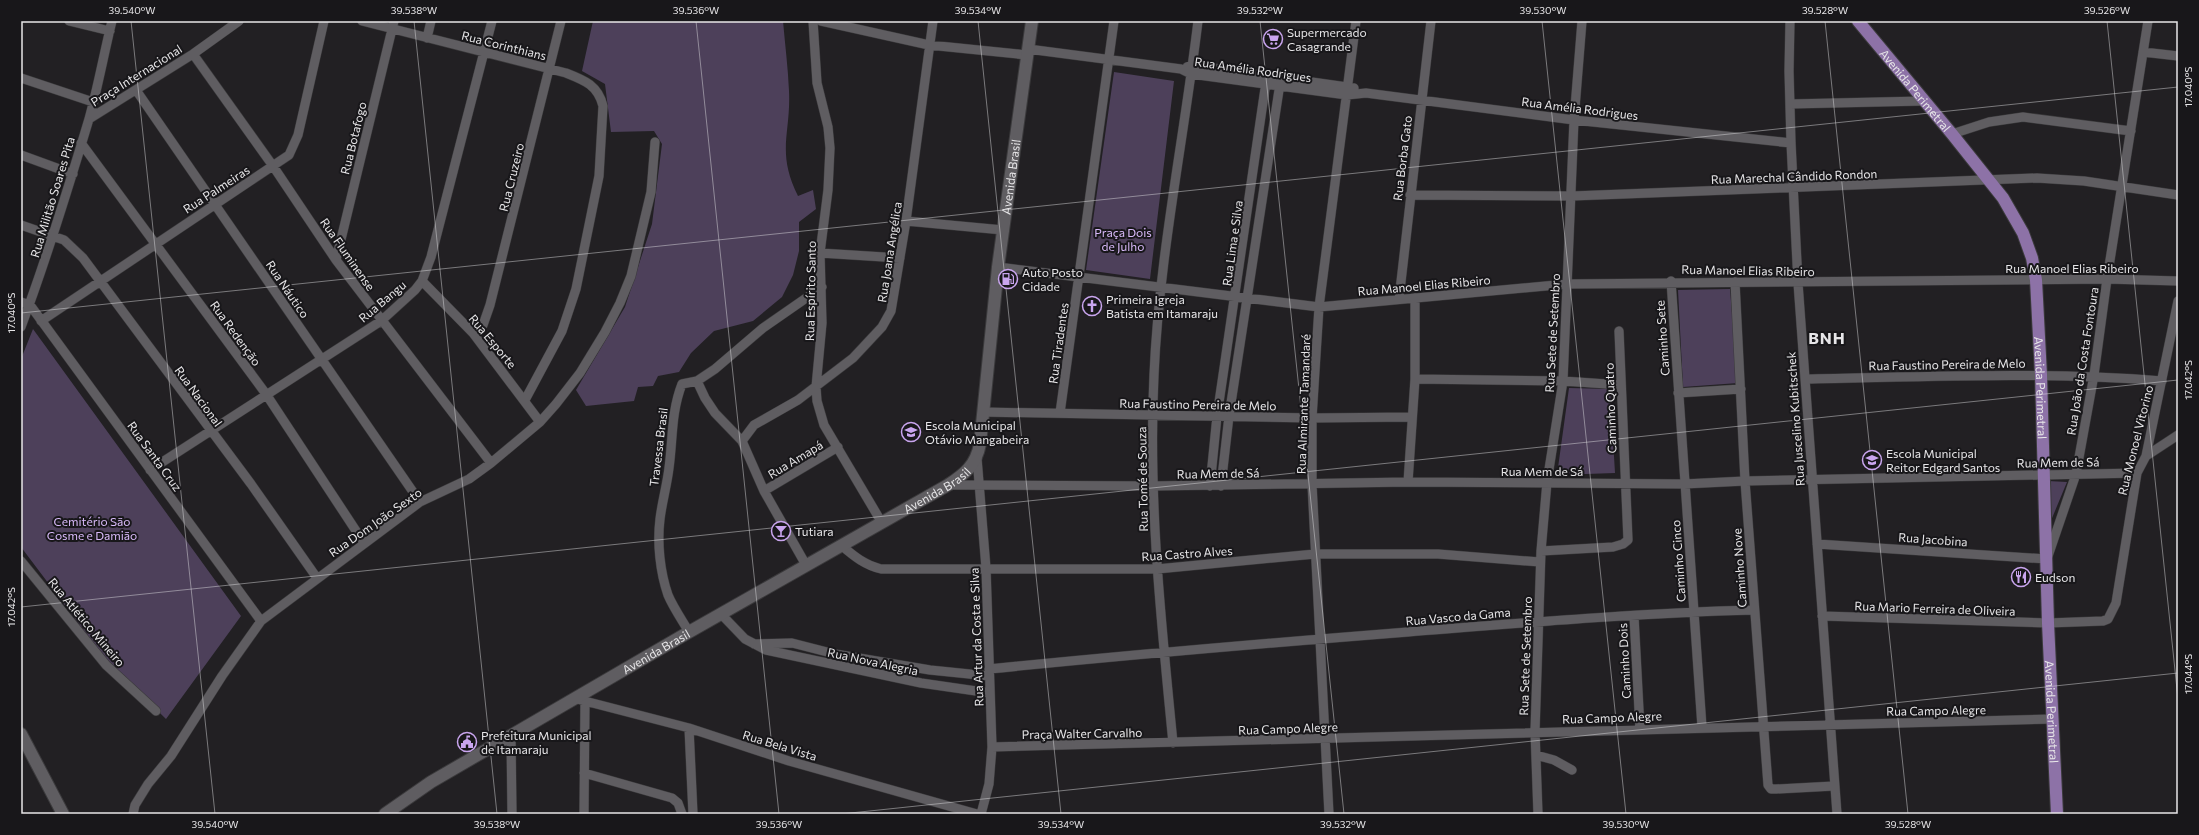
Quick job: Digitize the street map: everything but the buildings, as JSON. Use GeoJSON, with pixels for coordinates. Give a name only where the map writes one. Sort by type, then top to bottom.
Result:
{"type":"FeatureCollection","features":[{"type":"Feature","properties":{"kind":"main road","name":"Avenida Perimetral"},"geometry":{"type":"LineString","coordinates":[[1858,21],[1989,179],[2013,214],[2023,233],[2032,258],[2036,280],[2041,375],[2042,474],[2047,559],[2048,623],[2057,814]]}},
{"type":"Feature","properties":{"kind":"street"},"geometry":{"type":"LineString","coordinates":[[69,21],[110,31]]}},
{"type":"Feature","properties":{"kind":"street","name":"Praça Internacional"},"geometry":{"type":"LineString","coordinates":[[89,119],[112,21]]}},
{"type":"Feature","properties":{"kind":"street","name":"Praça Internacional"},"geometry":{"type":"LineString","coordinates":[[89,119],[193,54],[239,21]]}},
{"type":"Feature","properties":{"kind":"street","name":"Rua Palmeiras"},"geometry":{"type":"LineString","coordinates":[[41,321],[289,155],[296,141],[324,21]]}},
{"type":"Feature","properties":{"kind":"street","name":"Rua Corinthians"},"geometry":{"type":"LineString","coordinates":[[362,21],[393,25],[427,38],[566,73],[589,83],[601,96],[603,106],[599,176],[576,289],[562,331],[526,400]]}},
{"type":"Feature","properties":{"kind":"street"},"geometry":{"type":"LineString","coordinates":[[427,38],[431,21]]}},
{"type":"Feature","properties":{"kind":"street","name":"Rua Bangu"},"geometry":{"type":"LineString","coordinates":[[150,470],[381,321],[405,300],[422,281],[431,257],[492,21]]}},
{"type":"Feature","properties":{"kind":"street","name":"Rua Cruzeiro"},"geometry":{"type":"LineString","coordinates":[[473,333],[483,325],[490,305],[561,21]]}},
{"type":"Feature","properties":{"kind":"street","name":"Rua Espírito Santo"},"geometry":{"type":"LineString","coordinates":[[813,21],[817,83],[828,127],[830,148],[828,190],[820,253],[822,287],[821,347],[816,387],[819,411],[824,425],[882,523]]}},
{"type":"Feature","properties":{"kind":"street"},"geometry":{"type":"LineString","coordinates":[[821,21],[929,45],[1109,59]]}},
{"type":"Feature","properties":{"kind":"street","name":"Rua Joana Angélica"},"geometry":{"type":"LineString","coordinates":[[742,440],[754,425],[798,400],[853,358],[882,327],[891,311],[906,222],[933,21]]}},
{"type":"Feature","properties":{"kind":"street","name":"Avenida Brasil"},"geometry":{"type":"LineString","coordinates":[[385,814],[431,782],[581,700],[689,632],[948,485],[969,470],[977,458],[998,267],[1032,21]]}},
{"type":"Feature","properties":{"kind":"street"},"geometry":{"type":"LineString","coordinates":[[1080,277],[1114,21]]}},
{"type":"Feature","properties":{"kind":"street"},"geometry":{"type":"LineString","coordinates":[[998,267],[1161,287],[1198,21]]}},
{"type":"Feature","properties":{"kind":"street","name":"Rua Almirante Tamandaré"},"geometry":{"type":"LineString","coordinates":[[1328,814],[1326,739],[1312,484],[1312,418],[1320,307],[1330,214],[1348,91],[1356,21]]}},
{"type":"Feature","properties":{"kind":"street","name":"Rua Borba Gato"},"geometry":{"type":"LineString","coordinates":[[1399,299],[1431,21]]}},
{"type":"Feature","properties":{"kind":"street","name":"Rua Sete de Setembro"},"geometry":{"type":"LineString","coordinates":[[1538,814],[1535,732],[1540,562],[1547,482],[1564,381],[1574,120],[1582,21]]}},
{"type":"Feature","properties":{"kind":"street","name":"Rua Juscelino Kubitschek"},"geometry":{"type":"LineString","coordinates":[[1790,21],[1790,143],[1794,188],[1798,283],[1811,479],[1837,814]]}},
{"type":"Feature","properties":{"kind":"street","name":"Rua João da Costa Fontoura"},"geometry":{"type":"LineString","coordinates":[[2047,559],[2076,474],[2094,375],[2106,279],[2148,21]]}},
{"type":"Feature","properties":{"kind":"street","name":"Rua Botafogo"},"geometry":{"type":"LineString","coordinates":[[336,260],[393,25]]}},
{"type":"Feature","properties":{"kind":"street"},"geometry":{"type":"LineString","coordinates":[[2143,52],[2178,56]]}},
{"type":"Feature","properties":{"kind":"street","name":"Rua Fluminense"},"geometry":{"type":"LineString","coordinates":[[193,54],[273,166],[336,260],[381,321],[491,463]]}},
{"type":"Feature","properties":{"kind":"street","name":"Rua Amélia Rodrigues"},"geometry":{"type":"LineString","coordinates":[[1109,59],[1574,120],[1790,143]]}},
{"type":"Feature","properties":{"kind":"street"},"geometry":{"type":"LineString","coordinates":[[21,78],[93,102]]}},
{"type":"Feature","properties":{"kind":"street","name":"Rua Lima e Silva"},"geometry":{"type":"LineString","coordinates":[[1210,486],[1217,416],[1236,297],[1266,79]]}},
{"type":"Feature","properties":{"kind":"street","name":"Rua Lima e Silva"},"geometry":{"type":"LineString","coordinates":[[1221,486],[1228,416],[1280,81]]}},
{"type":"Feature","properties":{"kind":"street","name":"Rua Náutico"},"geometry":{"type":"LineString","coordinates":[[136,90],[216,203],[420,502]]}},
{"type":"Feature","properties":{"kind":"street"},"geometry":{"type":"LineString","coordinates":[[1790,104],[1923,101]]}},
{"type":"Feature","properties":{"kind":"street"},"geometry":{"type":"LineString","coordinates":[[1952,134],[1989,122],[2023,117],[2131,132]]}},
{"type":"Feature","properties":{"kind":"street","name":"Rua Militão Soares Pita"},"geometry":{"type":"LineString","coordinates":[[21,327],[25,303],[54,237],[89,119]]}},
{"type":"Feature","properties":{"kind":"street","name":"Rua Dom João Sexto"},"geometry":{"type":"LineString","coordinates":[[133,814],[135,805],[148,784],[172,756],[222,676],[261,622],[317,578],[420,502],[469,479],[491,463],[540,422],[580,373],[620,303],[631,276],[651,192],[655,142]]}},
{"type":"Feature","properties":{"kind":"street","name":"Rua Redenção"},"geometry":{"type":"LineString","coordinates":[[81,143],[266,394],[364,543]]}},
{"type":"Feature","properties":{"kind":"street"},"geometry":{"type":"LineString","coordinates":[[21,155],[73,174]]}},
{"type":"Feature","properties":{"kind":"street","name":"Rua Marechal Cândido Rondon"},"geometry":{"type":"LineString","coordinates":[[1410,195],[1572,196],[2037,178],[2121,186],[2178,195]]}},
{"type":"Feature","properties":{"kind":"street"},"geometry":{"type":"LineString","coordinates":[[906,222],[1003,230]]}},
{"type":"Feature","properties":{"kind":"street","name":"Rua Nacional"},"geometry":{"type":"LineString","coordinates":[[21,225],[64,240],[71,245],[101,282],[210,432],[251,484],[317,578]]}},
{"type":"Feature","properties":{"kind":"street"},"geometry":{"type":"LineString","coordinates":[[820,253],[900,258]]}},
{"type":"Feature","properties":{"kind":"street","name":"Rua Tiradentes"},"geometry":{"type":"LineString","coordinates":[[1060,413],[1080,277]]}},
{"type":"Feature","properties":{"kind":"street","name":"Rua Manoel Elias Ribeiro"},"geometry":{"type":"LineString","coordinates":[[1161,287],[1320,307],[1567,284],[2106,279],[2178,281]]}},
{"type":"Feature","properties":{"kind":"street","name":"Rua Esporte"},"geometry":{"type":"LineString","coordinates":[[422,281],[473,333],[526,400],[540,422]]}},
{"type":"Feature","properties":{"kind":"street","name":"Caminho Sete"},"geometry":{"type":"LineString","coordinates":[[1670,282],[1678,393]]}},
{"type":"Feature","properties":{"kind":"street","name":"Caminho Nove"},"geometry":{"type":"LineString","coordinates":[[1734,282],[1745,481],[1767,778],[1771,789],[1834,786]]}},
{"type":"Feature","properties":{"kind":"street","name":"Travessa Brasil"},"geometry":{"type":"LineString","coordinates":[[689,632],[668,595],[663,576],[660,521],[669,468],[671,430],[677,396],[682,384],[697,381],[763,328],[822,287]]}},
{"type":"Feature","properties":{"kind":"street","name":"Rua Tomé de Souza"},"geometry":{"type":"LineString","coordinates":[[1161,287],[1153,415],[1152,486],[1157,568],[1173,743]]}},
{"type":"Feature","properties":{"kind":"street"},"geometry":{"type":"LineString","coordinates":[[1408,482],[1414,379],[1416,298]]}},
{"type":"Feature","properties":{"kind":"street","name":"Rua Monoel Vitorino"},"geometry":{"type":"LineString","coordinates":[[2048,623],[2103,621],[2108,619],[2116,603],[2137,473],[2146,456],[2178,302]]}},
{"type":"Feature","properties":{"kind":"street","name":"Rua Santa Cruz"},"geometry":{"type":"LineString","coordinates":[[25,303],[41,321],[261,622]]}},
{"type":"Feature","properties":{"kind":"street","name":"Caminho Quatro"},"geometry":{"type":"LineString","coordinates":[[1541,551],[1613,547],[1623,544],[1628,540],[1619,331]]}},
{"type":"Feature","properties":{"kind":"street","name":"Rua Faustino Pereira de Melo"},"geometry":{"type":"LineString","coordinates":[[1805,379],[2094,375],[2162,381]]}},
{"type":"Feature","properties":{"kind":"street"},"geometry":{"type":"LineString","coordinates":[[1414,379],[1564,381],[1621,384]]}},
{"type":"Feature","properties":{"kind":"street"},"geometry":{"type":"LineString","coordinates":[[697,381],[705,398],[715,413],[742,440],[764,491],[806,565]]}},
{"type":"Feature","properties":{"kind":"street"},"geometry":{"type":"LineString","coordinates":[[1678,393],[1741,389]]}},
{"type":"Feature","properties":{"kind":"street","name":"Caminho Cinco"},"geometry":{"type":"LineString","coordinates":[[1678,393],[1702,727]]}},
{"type":"Feature","properties":{"kind":"street","name":"Rua Faustino Pereira de Melo"},"geometry":{"type":"LineString","coordinates":[[983,412],[1312,418],[1412,417]]}},
{"type":"Feature","properties":{"kind":"street"},"geometry":{"type":"LineString","coordinates":[[2146,456],[2178,435]]}},
{"type":"Feature","properties":{"kind":"street","name":"Rua Amapá"},"geometry":{"type":"LineString","coordinates":[[764,491],[838,447]]}},
{"type":"Feature","properties":{"kind":"street","name":"Rua Artur da Costa e Silva"},"geometry":{"type":"LineString","coordinates":[[977,458],[986,568],[992,747],[990,784],[981,814]]}},
{"type":"Feature","properties":{"kind":"street","name":"Rua Mem de Sá"},"geometry":{"type":"LineString","coordinates":[[948,485],[1221,486],[1408,482],[1684,484],[1811,479],[2137,473]]}},
{"type":"Feature","properties":{"kind":"street","name":"Rua Jacobina"},"geometry":{"type":"LineString","coordinates":[[1817,544],[2047,559]]}},
{"type":"Feature","properties":{"kind":"street","name":"Rua Castro Alves"},"geometry":{"type":"LineString","coordinates":[[842,546],[857,559],[869,566],[881,569],[1157,568],[1315,554],[1438,554],[1540,562]]}},
{"type":"Feature","properties":{"kind":"street","name":"Rua Atlético Mineiro"},"geometry":{"type":"LineString","coordinates":[[21,561],[106,666],[156,711]]}},
{"type":"Feature","properties":{"kind":"street","name":"Rua Vasco da Gama"},"geometry":{"type":"LineString","coordinates":[[1164,651],[1538,622],[1694,612],[1754,610]]}},
{"type":"Feature","properties":{"kind":"street","name":"Rua Nova Alegria"},"geometry":{"type":"LineString","coordinates":[[721,614],[753,644],[766,650],[921,683],[990,693]]}},
{"type":"Feature","properties":{"kind":"street","name":"Caminho Dois"},"geometry":{"type":"LineString","coordinates":[[1634,616],[1640,728]]}},
{"type":"Feature","properties":{"kind":"street","name":"Rua Mario Ferreira de Oliveira"},"geometry":{"type":"LineString","coordinates":[[1822,616],[2048,623]]}},
{"type":"Feature","properties":{"kind":"street","name":"Rua Nova Alegria"},"geometry":{"type":"LineString","coordinates":[[753,644],[792,643],[835,654],[930,670],[989,672]]}},
{"type":"Feature","properties":{"kind":"street"},"geometry":{"type":"LineString","coordinates":[[989,672],[1164,651]]}},
{"type":"Feature","properties":{"kind":"street"},"geometry":{"type":"LineString","coordinates":[[581,700],[584,814]]}},
{"type":"Feature","properties":{"kind":"street","name":"Rua Bela Vista"},"geometry":{"type":"LineString","coordinates":[[581,700],[688,728],[789,761],[977,814]]}},
{"type":"Feature","properties":{"kind":"street","name":"Rua Campo Alegre"},"geometry":{"type":"LineString","coordinates":[[1173,743],[1640,728],[2053,719]]}},
{"type":"Feature","properties":{"kind":"street"},"geometry":{"type":"LineString","coordinates":[[688,728],[693,814]]}},
{"type":"Feature","properties":{"kind":"street"},"geometry":{"type":"LineString","coordinates":[[21,734],[63,814]]}},
{"type":"Feature","properties":{"kind":"street"},"geometry":{"type":"LineString","coordinates":[[511,737],[512,814]]}},
{"type":"Feature","properties":{"kind":"street","name":"Praça Walter Carvalho"},"geometry":{"type":"LineString","coordinates":[[992,747],[1173,743]]}},
{"type":"Feature","properties":{"kind":"street"},"geometry":{"type":"LineString","coordinates":[[1536,755],[1554,760],[1572,770]]}},
{"type":"Feature","properties":{"kind":"street"},"geometry":{"type":"LineString","coordinates":[[584,773],[672,798],[678,803],[682,814]]}},
{"type":"Feature","properties":{"kind":"green space"},"geometry":{"type":"Polygon","coordinates":[[[593,21],[783,21],[789,91],[786,143],[788,167],[791,181],[798,196],[813,190],[816,209],[799,222],[799,251],[793,275],[782,297],[753,321],[714,331],[691,353],[679,372],[658,376],[653,386],[638,387],[634,401],[586,406],[576,390],[625,307],[652,224],[662,144],[654,131],[611,132],[605,84],[582,71],[593,21]]]}},
{"type":"Feature","properties":{"kind":"green space","name":"Praça Dois de Julho"},"geometry":{"type":"Polygon","coordinates":[[[1114,72],[1174,81],[1150,279],[1086,270],[1114,72]]]}},
{"type":"Feature","properties":{"kind":"green space"},"geometry":{"type":"Polygon","coordinates":[[[1730,289],[1738,383],[1683,387],[1678,290],[1730,289]]]}},
{"type":"Feature","properties":{"kind":"green space","name":"Cemitério São Cosme e Damião"},"geometry":{"type":"Polygon","coordinates":[[[33,329],[241,616],[166,719],[107,661],[21,547],[21,359],[33,329]]]}},
{"type":"Feature","properties":{"kind":"green space"},"geometry":{"type":"Polygon","coordinates":[[[1569,388],[1610,389],[1615,473],[1557,475],[1569,388]]]}},
{"type":"Feature","properties":{"kind":"green space"},"geometry":{"type":"Polygon","coordinates":[[[2048,481],[2067,482],[2050,523],[2048,481]]]}},
{"type":"Feature","properties":{"kind":"place","name":"Supermercado Casagrande"},"geometry":{"type":"Point","coordinates":[1273,39]}},
{"type":"Feature","properties":{"kind":"place","name":"Auto Posto Cidade"},"geometry":{"type":"Point","coordinates":[1008,279]}},
{"type":"Feature","properties":{"kind":"place","name":"Primeira Igreja Batista em Itamaraju"},"geometry":{"type":"Point","coordinates":[1092,306]}},
{"type":"Feature","properties":{"kind":"place","name":"Escola Municipal Otávio Mangabeira"},"geometry":{"type":"Point","coordinates":[911,432]}},
{"type":"Feature","properties":{"kind":"place","name":"Escola Municipal Reitor Edgard Santos"},"geometry":{"type":"Point","coordinates":[1872,460]}},
{"type":"Feature","properties":{"kind":"place","name":"Tutiara"},"geometry":{"type":"Point","coordinates":[781,531]}},
{"type":"Feature","properties":{"kind":"place","name":"Eudson"},"geometry":{"type":"Point","coordinates":[2021,577]}},
{"type":"Feature","properties":{"kind":"place","name":"Prefeitura Municipal de Itamaraju"},"geometry":{"type":"Point","coordinates":[467,742]}},
{"type":"Feature","properties":{"kind":"district","name":"BNH"},"geometry":{"type":"Point","coordinates":[1827,337]}}]}
